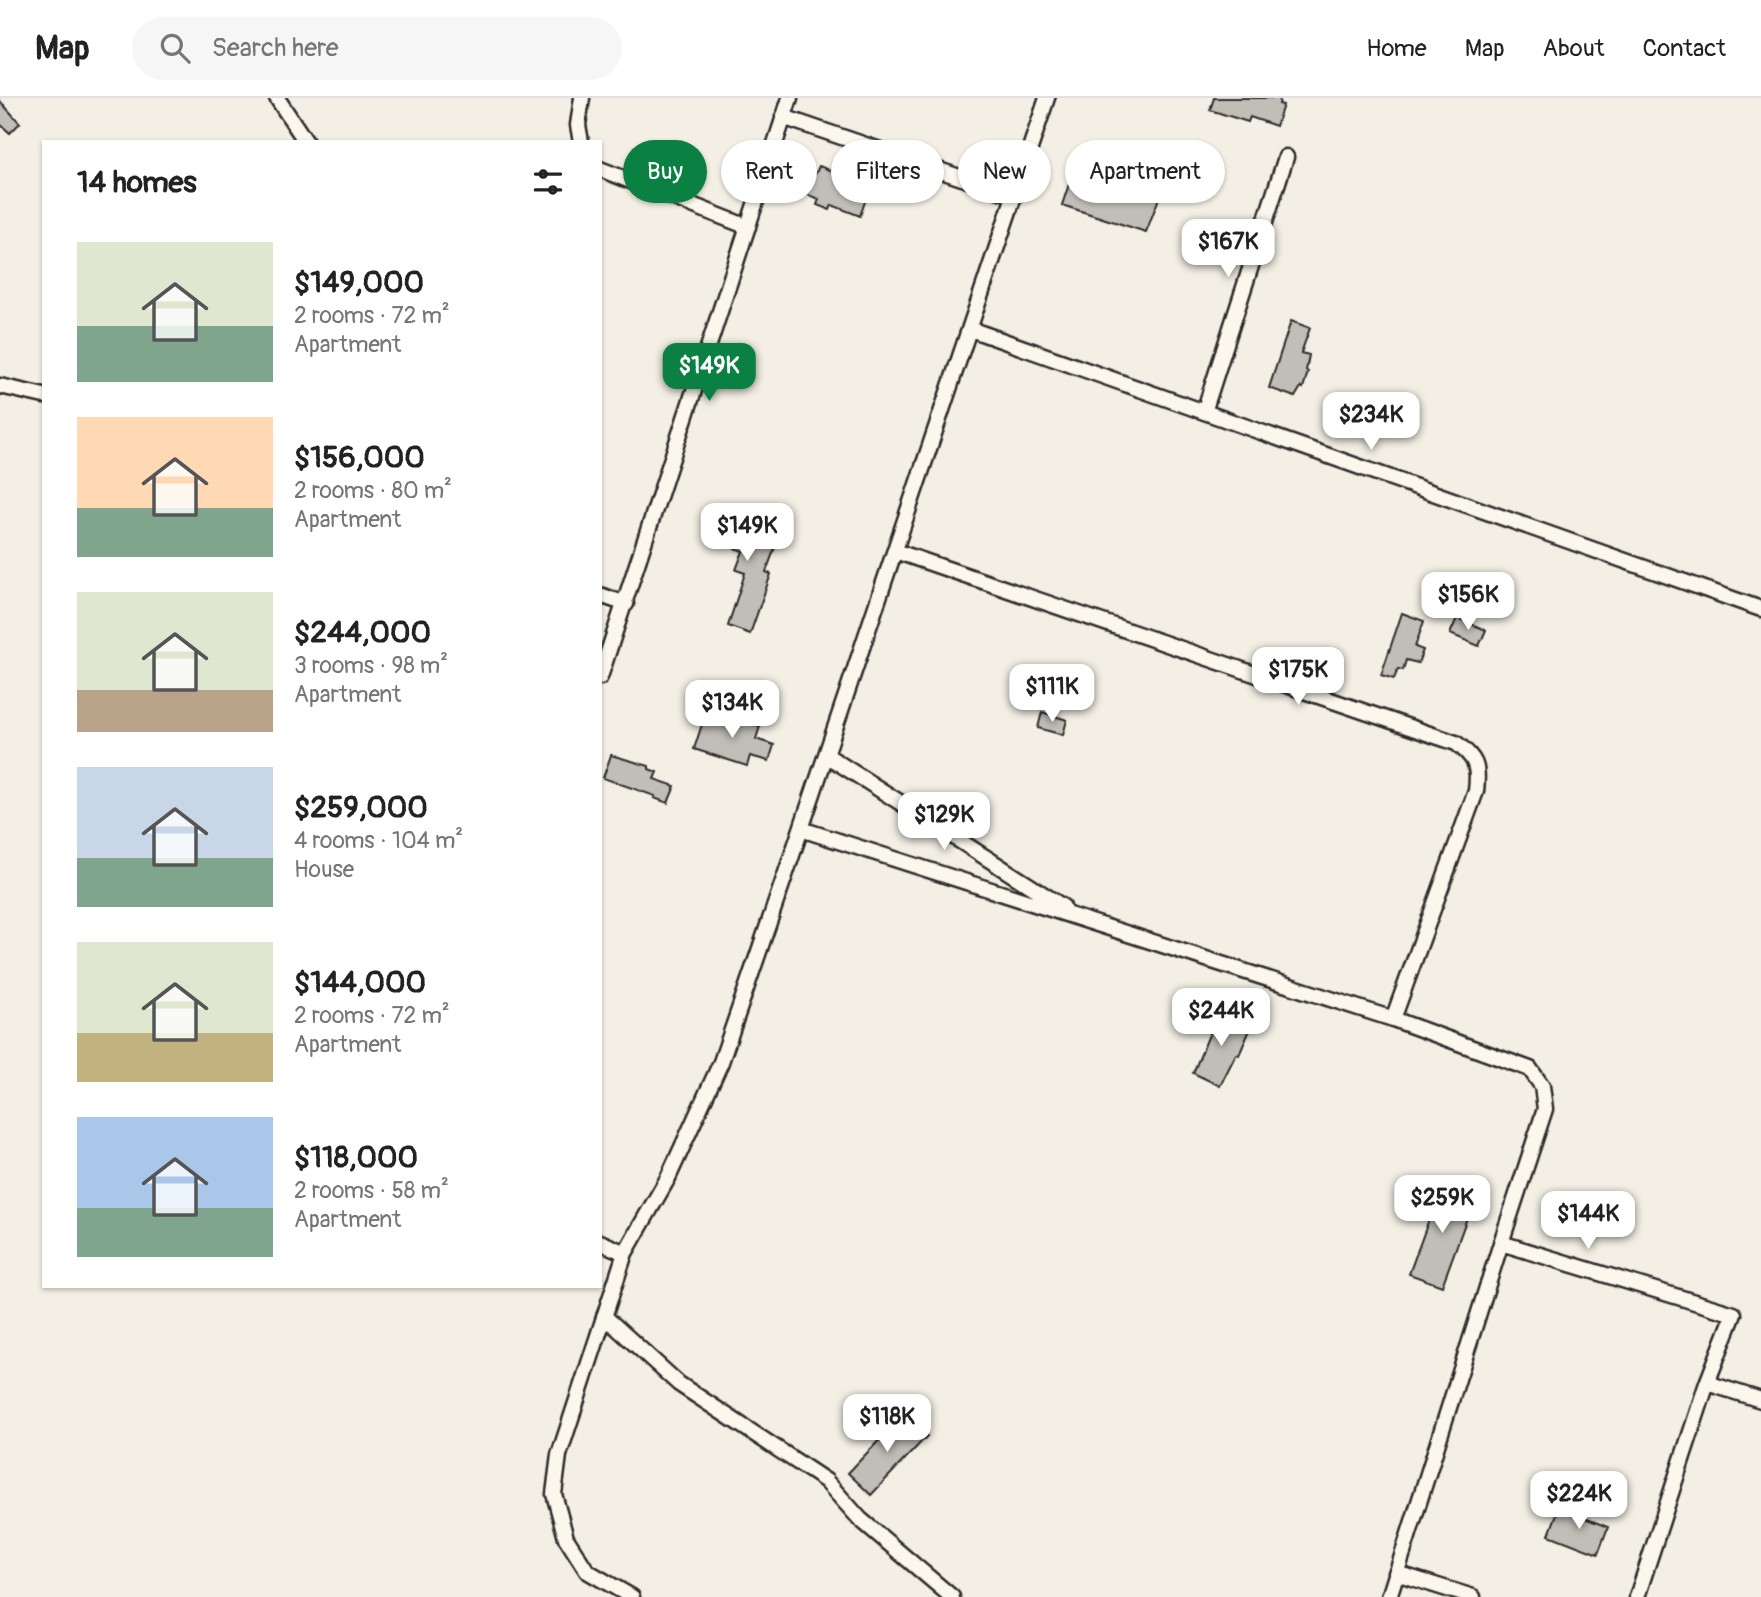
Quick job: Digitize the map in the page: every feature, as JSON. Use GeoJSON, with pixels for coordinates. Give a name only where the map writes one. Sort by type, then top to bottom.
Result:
{"type":"FeatureCollection","features":[{"type":"Feature","properties":{"kind":"street"},"geometry":{"type":"LineString","coordinates":[[277,98],[305,140]]}},
{"type":"Feature","properties":{"kind":"street"},"geometry":{"type":"LineString","coordinates":[[581,140],[578,125],[582,98]]}},
{"type":"Feature","properties":{"kind":"street"},"geometry":{"type":"LineString","coordinates":[[602,671],[790,98]]}},
{"type":"Feature","properties":{"kind":"street"},"geometry":{"type":"LineString","coordinates":[[1033,140],[1047,98]]}},
{"type":"Feature","properties":{"kind":"street"},"geometry":{"type":"LineString","coordinates":[[783,117],[958,176]]}},
{"type":"Feature","properties":{"kind":"street"},"geometry":{"type":"LineString","coordinates":[[1204,412],[1286,156]]}},
{"type":"Feature","properties":{"kind":"street"},"geometry":{"type":"LineString","coordinates":[[602,170],[748,227]]}},
{"type":"Feature","properties":{"kind":"street"},"geometry":{"type":"LineString","coordinates":[[632,1597],[587,1571],[566,1538],[554,1494],[559,1455],[625,1253],[668,1178],[721,1062],[1011,203]]}},
{"type":"Feature","properties":{"kind":"street"},"geometry":{"type":"LineString","coordinates":[[970,329],[1761,609]]}},
{"type":"Feature","properties":{"kind":"street"},"geometry":{"type":"LineString","coordinates":[[0,386],[42,396]]}},
{"type":"Feature","properties":{"kind":"street"},"geometry":{"type":"LineString","coordinates":[[895,551],[1456,743],[1469,753],[1478,770],[1476,792],[1393,1019]]}},
{"type":"Feature","properties":{"kind":"street"},"geometry":{"type":"LineString","coordinates":[[602,596],[626,604]]}},
{"type":"Feature","properties":{"kind":"street"},"geometry":{"type":"LineString","coordinates":[[826,755],[1081,919]]}},
{"type":"Feature","properties":{"kind":"street"},"geometry":{"type":"LineString","coordinates":[[801,829],[1393,1019],[1530,1069],[1542,1086],[1545,1109],[1389,1597]]}},
{"type":"Feature","properties":{"kind":"street"},"geometry":{"type":"LineString","coordinates":[[602,1243],[625,1253]]}},
{"type":"Feature","properties":{"kind":"street"},"geometry":{"type":"LineString","coordinates":[[1501,1243],[1734,1314],[1707,1383],[1637,1597]]}},
{"type":"Feature","properties":{"kind":"street"},"geometry":{"type":"LineString","coordinates":[[604,1316],[679,1384],[826,1481],[860,1519],[952,1597]]}},
{"type":"Feature","properties":{"kind":"street"},"geometry":{"type":"LineString","coordinates":[[1707,1383],[1761,1400]]}},
{"type":"Feature","properties":{"kind":"street"},"geometry":{"type":"LineString","coordinates":[[1396,1573],[1473,1597]]}},
{"type":"Feature","properties":{"kind":"building"},"geometry":{"type":"Polygon","coordinates":[[[1214,98],[1280,98],[1279,104],[1283,105],[1276,126],[1250,117],[1248,122],[1210,110],[1214,98]]]}},
{"type":"Feature","properties":{"kind":"building"},"geometry":{"type":"Polygon","coordinates":[[[0,101],[20,123],[10,133],[0,124],[0,101]]]}},
{"type":"Feature","properties":{"kind":"building"},"geometry":{"type":"Polygon","coordinates":[[[819,166],[831,171],[831,203],[865,203],[860,216],[832,205],[830,210],[817,205],[819,166]]]}},
{"type":"Feature","properties":{"kind":"building"},"geometry":{"type":"Polygon","coordinates":[[[1065,196],[1065,203],[1157,203],[1146,232],[1062,205],[1065,196]]]}},
{"type":"Feature","properties":{"kind":"building"},"geometry":{"type":"Polygon","coordinates":[[[1291,321],[1310,328],[1301,353],[1309,355],[1308,372],[1303,388],[1301,387],[1295,397],[1269,388],[1291,321]]]}},
{"type":"Feature","properties":{"kind":"building"},"geometry":{"type":"Polygon","coordinates":[[[715,513],[734,520],[736,515],[781,531],[766,572],[771,574],[750,634],[728,626],[745,573],[736,570],[743,551],[706,538],[715,513]]]}},
{"type":"Feature","properties":{"kind":"building"},"geometry":{"type":"Polygon","coordinates":[[[1402,613],[1424,621],[1415,647],[1423,650],[1418,663],[1406,660],[1403,670],[1398,669],[1394,679],[1381,675],[1402,613]]]}},
{"type":"Feature","properties":{"kind":"building"},"geometry":{"type":"Polygon","coordinates":[[[1457,618],[1486,630],[1479,646],[1450,634],[1457,618]]]}},
{"type":"Feature","properties":{"kind":"building"},"geometry":{"type":"Polygon","coordinates":[[[706,712],[760,726],[756,739],[774,745],[769,761],[750,756],[747,766],[694,749],[706,712]]]}},
{"type":"Feature","properties":{"kind":"building"},"geometry":{"type":"Polygon","coordinates":[[[1042,712],[1067,720],[1063,735],[1038,728],[1042,712]]]}},
{"type":"Feature","properties":{"kind":"building"},"geometry":{"type":"Polygon","coordinates":[[[611,755],[649,766],[649,769],[657,772],[654,779],[675,786],[668,803],[603,778],[611,755]]]}},
{"type":"Feature","properties":{"kind":"building"},"geometry":{"type":"Polygon","coordinates":[[[1223,1010],[1241,1018],[1238,1024],[1250,1030],[1239,1055],[1236,1054],[1220,1086],[1193,1073],[1211,1030],[1223,1010]]]}},
{"type":"Feature","properties":{"kind":"building"},"geometry":{"type":"Polygon","coordinates":[[[1442,1184],[1475,1196],[1442,1286],[1409,1274],[1442,1184]]]}},
{"type":"Feature","properties":{"kind":"building"},"geometry":{"type":"Polygon","coordinates":[[[904,1414],[927,1436],[871,1495],[848,1473],[904,1414]]]}},
{"type":"Feature","properties":{"kind":"building"},"geometry":{"type":"Polygon","coordinates":[[[1559,1508],[1608,1527],[1598,1554],[1549,1535],[1559,1508]]]}}]}
